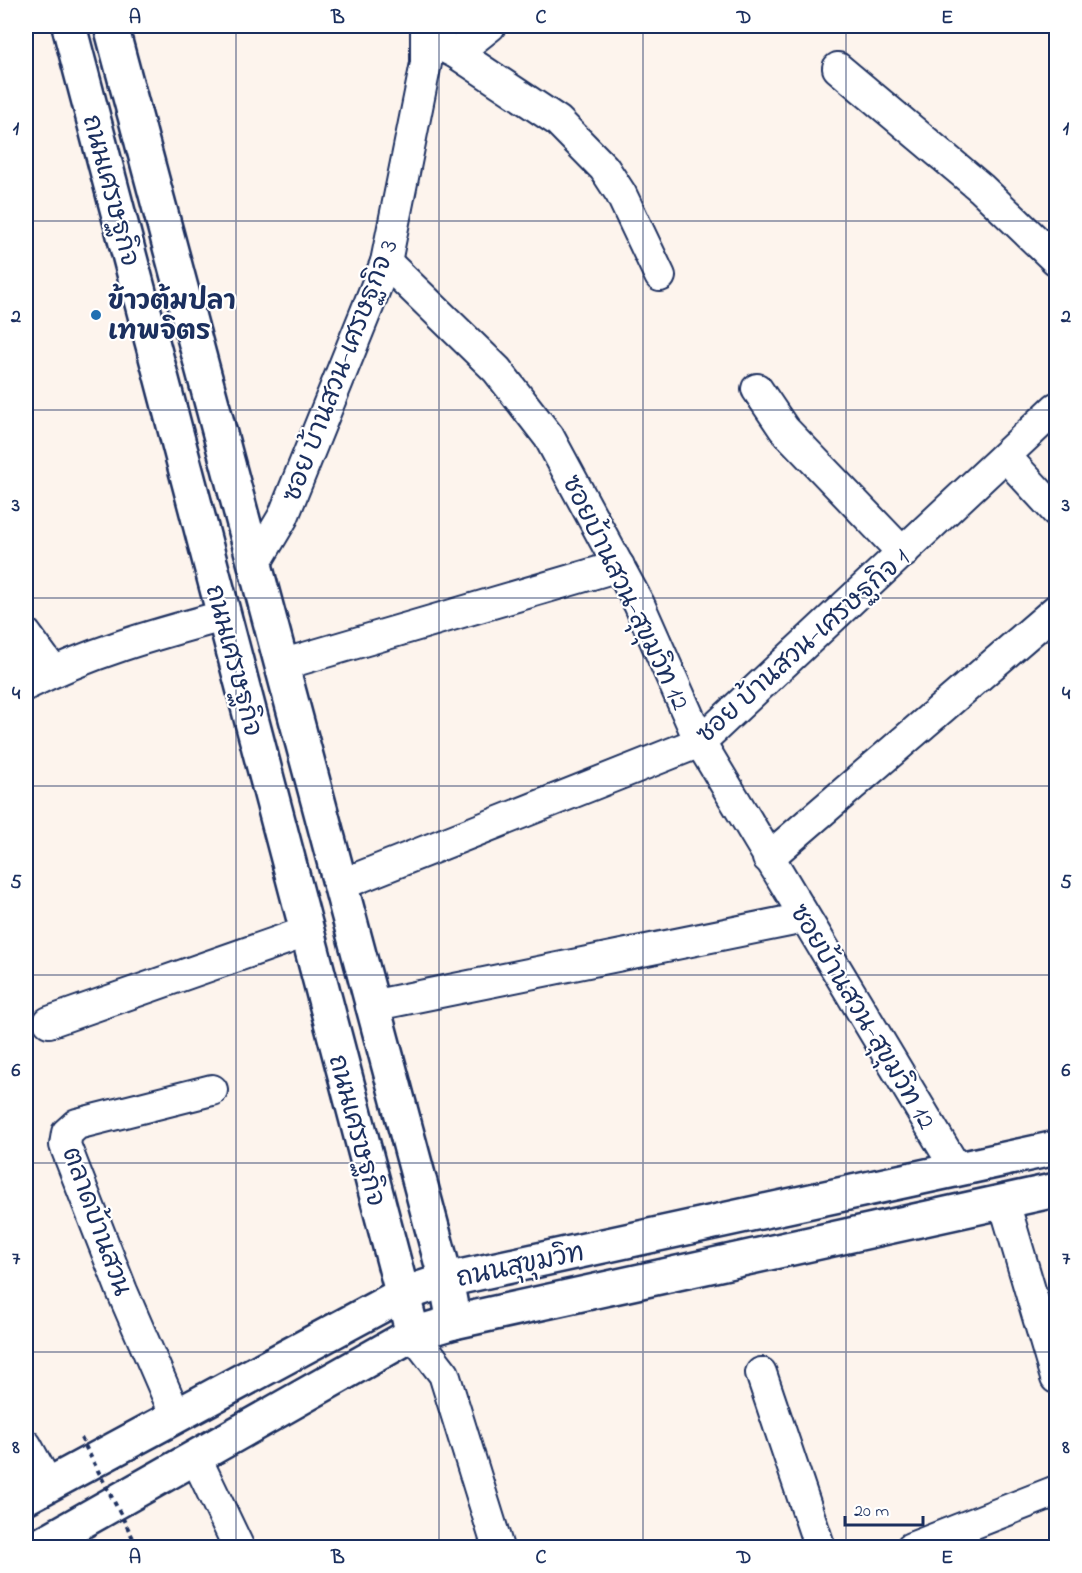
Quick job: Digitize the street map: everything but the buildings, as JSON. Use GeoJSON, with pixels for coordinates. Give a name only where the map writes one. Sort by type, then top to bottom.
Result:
{"type":"FeatureCollection","features":[{"type":"Feature","properties":{"kind":"main road","name":"ถนนเศรษฐกิจ"},"geometry":{"type":"LineString","coordinates":[[69,26],[413,1334]]}},
{"type":"Feature","properties":{"kind":"main road","name":"ถนนเศรษฐกิจ"},"geometry":{"type":"LineString","coordinates":[[111,26],[446,1280],[454,1322]]}},
{"type":"Feature","properties":{"kind":"main road","name":"ถนนสุขุมวิท"},"geometry":{"type":"LineString","coordinates":[[37,1491],[401,1295],[446,1280],[1056,1148]]}},
{"type":"Feature","properties":{"kind":"main road","name":"ถนนสุขุมวิท"},"geometry":{"type":"LineString","coordinates":[[35,1548],[413,1334],[454,1322],[1056,1190]]}},
{"type":"Feature","properties":{"kind":"street"},"geometry":{"type":"LineString","coordinates":[[456,52],[490,26]]}},
{"type":"Feature","properties":{"kind":"street"},"geometry":{"type":"LineString","coordinates":[[426,32],[558,121],[604,168],[621,194],[660,276]]}},
{"type":"Feature","properties":{"kind":"street","name":"ซอย บ้านสวน-เศรษฐกิจ 3"},"geometry":{"type":"LineString","coordinates":[[255,564],[283,517],[386,262],[426,63],[426,32]]}},
{"type":"Feature","properties":{"kind":"street"},"geometry":{"type":"LineString","coordinates":[[838,68],[981,188],[1056,260]]}},
{"type":"Feature","properties":{"kind":"street","name":"ซอยบ้านสวน-สุขุมวิท 12"},"geometry":{"type":"LineString","coordinates":[[386,262],[497,370],[549,437],[639,604],[700,742],[957,1170]]}},
{"type":"Feature","properties":{"kind":"street"},"geometry":{"type":"LineString","coordinates":[[758,389],[784,429],[903,553]]}},
{"type":"Feature","properties":{"kind":"street","name":"ซอย บ้านสวน-เศรษฐกิจ 1"},"geometry":{"type":"LineString","coordinates":[[340,885],[700,742],[1056,408]]}},
{"type":"Feature","properties":{"kind":"street"},"geometry":{"type":"LineString","coordinates":[[1006,457],[1056,511]]}},
{"type":"Feature","properties":{"kind":"street"},"geometry":{"type":"LineString","coordinates":[[281,665],[619,566]]}},
{"type":"Feature","properties":{"kind":"street"},"geometry":{"type":"LineString","coordinates":[[768,858],[1056,610]]}},
{"type":"Feature","properties":{"kind":"street"},"geometry":{"type":"LineString","coordinates":[[26,685],[53,671],[144,637],[224,616]]}},
{"type":"Feature","properties":{"kind":"street"},"geometry":{"type":"LineString","coordinates":[[26,634],[53,671]]}},
{"type":"Feature","properties":{"kind":"street"},"geometry":{"type":"LineString","coordinates":[[371,1006],[804,918]]}},
{"type":"Feature","properties":{"kind":"street"},"geometry":{"type":"LineString","coordinates":[[49,1022],[306,932]]}},
{"type":"Feature","properties":{"kind":"street","name":"ตลาดบ้านสวน"},"geometry":{"type":"LineString","coordinates":[[176,1416],[122,1291],[65,1145],[68,1133],[77,1124],[212,1090]]}},
{"type":"Feature","properties":{"kind":"street"},"geometry":{"type":"LineString","coordinates":[[1004,1202],[1056,1378]]}},
{"type":"Feature","properties":{"kind":"street"},"geometry":{"type":"LineString","coordinates":[[444,1374],[454,1322]]}},
{"type":"Feature","properties":{"kind":"street"},"geometry":{"type":"LineString","coordinates":[[413,1334],[444,1374],[498,1548]]}},
{"type":"Feature","properties":{"kind":"street"},"geometry":{"type":"LineString","coordinates":[[761,1372],[819,1548]]}},
{"type":"Feature","properties":{"kind":"street"},"geometry":{"type":"LineString","coordinates":[[26,1445],[37,1491]]}},
{"type":"Feature","properties":{"kind":"street"},"geometry":{"type":"LineString","coordinates":[[196,1458],[239,1548]]}},
{"type":"Feature","properties":{"kind":"street"},"geometry":{"type":"LineString","coordinates":[[910,1548],[1056,1491]]}},
{"type":"Feature","properties":{"kind":"path"},"geometry":{"type":"LineString","coordinates":[[81,1438],[134,1540]]}},
{"type":"Feature","properties":{"kind":"place","name":"ข้าวต้มปลา เทพจิตร"},"geometry":{"type":"Point","coordinates":[96,315]}}]}
